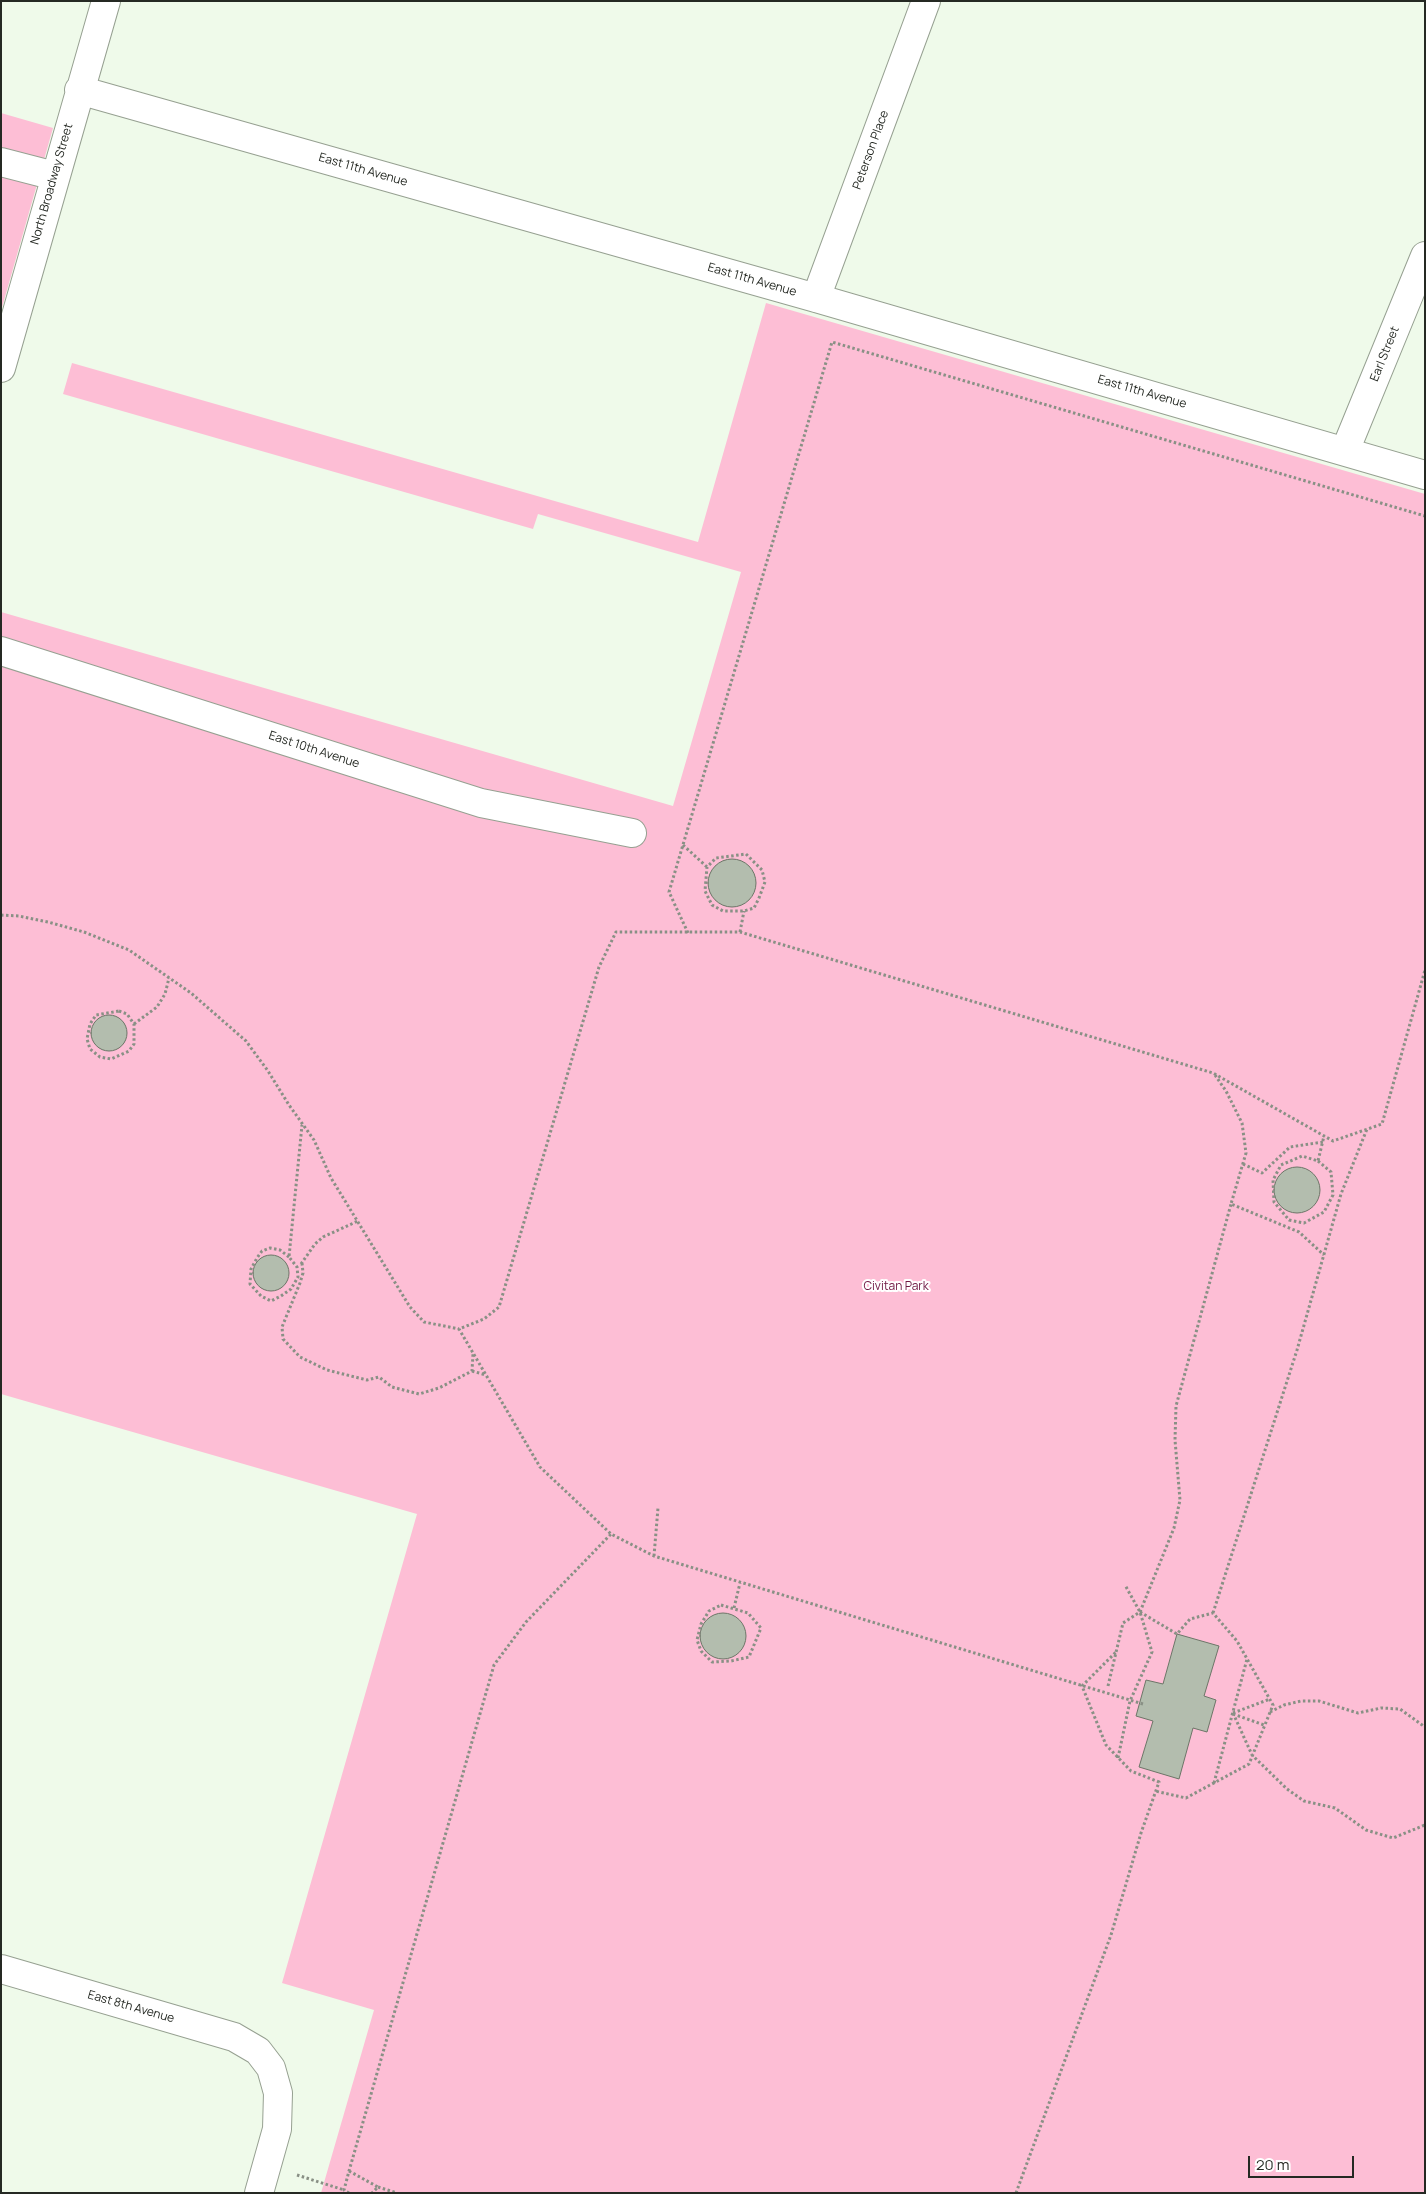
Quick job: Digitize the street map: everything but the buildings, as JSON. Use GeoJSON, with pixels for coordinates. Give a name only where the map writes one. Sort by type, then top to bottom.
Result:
{"type":"FeatureCollection","features":[{"type":"Feature","properties":{"kind":"street","name":"North Broadway Street"},"geometry":{"type":"LineString","coordinates":[[1,368],[106,1]]}},
{"type":"Feature","properties":{"kind":"street","name":"Peterson Place"},"geometry":{"type":"LineString","coordinates":[[816,298],[926,1]]}},
{"type":"Feature","properties":{"kind":"street","name":"East 11th Avenue"},"geometry":{"type":"LineString","coordinates":[[79,90],[816,298],[1425,474]]}},
{"type":"Feature","properties":{"kind":"street"},"geometry":{"type":"LineString","coordinates":[[1,162],[55,176]]}},
{"type":"Feature","properties":{"kind":"street","name":"Earl Street"},"geometry":{"type":"LineString","coordinates":[[1345,451],[1425,256]]}},
{"type":"Feature","properties":{"kind":"street","name":"East 10th Avenue"},"geometry":{"type":"LineString","coordinates":[[1,651],[481,803],[632,833]]}},
{"type":"Feature","properties":{"kind":"street","name":"East 8th Avenue"},"geometry":{"type":"LineString","coordinates":[[1,1969],[234,2037],[258,2051],[271,2068],[278,2093],[278,2128],[267,2166]]}},
{"type":"Feature","properties":{"kind":"street"},"geometry":{"type":"LineString","coordinates":[[259,2193],[267,2166]]}},
{"type":"Feature","properties":{"kind":"path"},"geometry":{"type":"LineString","coordinates":[[688,933],[669,892],[832,342],[1425,516]]}},
{"type":"Feature","properties":{"kind":"path"},"geometry":{"type":"LineString","coordinates":[[683,845],[707,868]]}},
{"type":"Feature","properties":{"kind":"path"},"geometry":{"type":"LineString","coordinates":[[746,854],[762,870],[765,882],[760,898],[754,908],[744,911],[723,911],[712,905],[705,891],[707,868],[716,858],[746,854]]}},
{"type":"Feature","properties":{"kind":"path"},"geometry":{"type":"LineString","coordinates":[[740,932],[744,911]]}},
{"type":"Feature","properties":{"kind":"path"},"geometry":{"type":"LineString","coordinates":[[1,915],[19,916],[48,922],[84,932],[129,950],[191,993],[246,1041],[314,1140],[331,1178],[410,1307],[424,1322],[459,1329],[484,1319],[499,1307],[599,966],[616,932],[740,932],[1213,1073],[1333,1141],[1382,1124],[1425,970]]}},
{"type":"Feature","properties":{"kind":"path"},"geometry":{"type":"LineString","coordinates":[[134,1024],[156,1007],[165,994],[169,978]]}},
{"type":"Feature","properties":{"kind":"path"},"geometry":{"type":"LineString","coordinates":[[119,1011],[127,1014],[134,1024],[134,1044],[130,1051],[111,1059],[100,1057],[90,1049],[87,1040],[90,1024],[96,1015],[119,1011]]}},
{"type":"Feature","properties":{"kind":"path"},"geometry":{"type":"LineString","coordinates":[[1108,1686],[1123,1623],[1140,1612],[1174,1528],[1180,1500],[1175,1440],[1176,1406],[1246,1153],[1242,1123],[1226,1091],[1213,1073]]}},
{"type":"Feature","properties":{"kind":"path"},"geometry":{"type":"LineString","coordinates":[[289,1257],[302,1125]]}},
{"type":"Feature","properties":{"kind":"path"},"geometry":{"type":"LineString","coordinates":[[1214,1613],[1297,1350],[1341,1194],[1368,1129]]}},
{"type":"Feature","properties":{"kind":"path"},"geometry":{"type":"LineString","coordinates":[[1318,1161],[1324,1136]]}},
{"type":"Feature","properties":{"kind":"path"},"geometry":{"type":"LineString","coordinates":[[1243,1164],[1262,1173],[1290,1147],[1323,1142]]}},
{"type":"Feature","properties":{"kind":"path"},"geometry":{"type":"LineString","coordinates":[[1302,1156],[1318,1161],[1331,1172],[1333,1195],[1324,1212],[1304,1223],[1289,1220],[1274,1202],[1273,1180],[1281,1165],[1302,1156]]}},
{"type":"Feature","properties":{"kind":"path"},"geometry":{"type":"LineString","coordinates":[[1333,1195],[1341,1194]]}},
{"type":"Feature","properties":{"kind":"path"},"geometry":{"type":"LineString","coordinates":[[1231,1204],[1299,1232],[1324,1255]]}},
{"type":"Feature","properties":{"kind":"path"},"geometry":{"type":"LineString","coordinates":[[297,1267],[302,1264],[315,1244],[323,1237],[358,1221]]}},
{"type":"Feature","properties":{"kind":"path"},"geometry":{"type":"LineString","coordinates":[[270,1248],[280,1250],[289,1257],[297,1267],[298,1277],[291,1289],[271,1301],[261,1296],[250,1284],[252,1269],[262,1251],[270,1248]]}},
{"type":"Feature","properties":{"kind":"path"},"geometry":{"type":"LineString","coordinates":[[302,1264],[303,1273],[300,1283],[282,1327],[283,1339],[300,1357],[327,1370],[367,1380],[379,1377],[392,1387],[419,1394],[439,1388],[472,1372],[486,1374]]}},
{"type":"Feature","properties":{"kind":"path"},"geometry":{"type":"LineString","coordinates":[[459,1329],[540,1467],[612,1534],[654,1556],[1143,1704]]}},
{"type":"Feature","properties":{"kind":"path"},"geometry":{"type":"LineString","coordinates":[[472,1372],[473,1352]]}},
{"type":"Feature","properties":{"kind":"path"},"geometry":{"type":"LineString","coordinates":[[654,1556],[658,1508]]}},
{"type":"Feature","properties":{"kind":"path"},"geometry":{"type":"LineString","coordinates":[[344,2190],[494,1665],[526,1622],[612,1534]]}},
{"type":"Feature","properties":{"kind":"path"},"geometry":{"type":"LineString","coordinates":[[734,1608],[740,1583]]}},
{"type":"Feature","properties":{"kind":"path"},"geometry":{"type":"LineString","coordinates":[[1118,1758],[1130,1701],[1152,1652],[1140,1612],[1125,1585]]}},
{"type":"Feature","properties":{"kind":"path"},"geometry":{"type":"LineString","coordinates":[[720,1605],[734,1608],[748,1614],[760,1628],[749,1657],[732,1661],[712,1662],[701,1651],[697,1640],[701,1624],[709,1612],[720,1605]]}},
{"type":"Feature","properties":{"kind":"path"},"geometry":{"type":"LineString","coordinates":[[1140,1612],[1177,1634],[1190,1618],[1214,1613]]}},
{"type":"Feature","properties":{"kind":"path"},"geometry":{"type":"LineString","coordinates":[[1155,1791],[1186,1798],[1249,1764],[1273,1705],[1237,1640],[1214,1613]]}},
{"type":"Feature","properties":{"kind":"path"},"geometry":{"type":"LineString","coordinates":[[1082,1686],[1117,1651]]}},
{"type":"Feature","properties":{"kind":"path"},"geometry":{"type":"LineString","coordinates":[[1214,1783],[1247,1658]]}},
{"type":"Feature","properties":{"kind":"path"},"geometry":{"type":"LineString","coordinates":[[1016,2193],[1111,1936],[1159,1782],[1131,1771],[1106,1745],[1082,1686]]}},
{"type":"Feature","properties":{"kind":"path"},"geometry":{"type":"LineString","coordinates":[[1233,1713],[1270,1699]]}},
{"type":"Feature","properties":{"kind":"path"},"geometry":{"type":"LineString","coordinates":[[1270,1712],[1284,1705],[1301,1701],[1318,1701],[1358,1713],[1381,1708],[1400,1709],[1425,1727]]}},
{"type":"Feature","properties":{"kind":"path"},"geometry":{"type":"LineString","coordinates":[[1233,1713],[1264,1726]]}},
{"type":"Feature","properties":{"kind":"path"},"geometry":{"type":"LineString","coordinates":[[1233,1713],[1252,1756],[1287,1789],[1304,1802],[1335,1808],[1366,1830],[1393,1838],[1425,1825]]}},
{"type":"Feature","properties":{"kind":"path"},"geometry":{"type":"LineString","coordinates":[[267,2166],[349,2193]]}},
{"type":"Feature","properties":{"kind":"path"},"geometry":{"type":"LineString","coordinates":[[349,2171],[378,2187],[397,2193]]}},
{"type":"Feature","properties":{"kind":"path"},"geometry":{"type":"LineString","coordinates":[[372,2193],[378,2187]]}},
{"type":"Feature","properties":{"kind":"green space"},"geometry":{"type":"Polygon","coordinates":[[[1,113],[53,128],[1,311],[1,113]]]}},
{"type":"Feature","properties":{"kind":"green space","name":"Civitan Park"},"geometry":{"type":"Polygon","coordinates":[[[766,303],[1425,494],[1425,2193],[321,2193],[374,2010],[282,1983],[417,1514],[1,1394],[1,612],[673,806],[741,572],[538,514],[533,529],[63,394],[72,363],[698,542],[766,303]]]}}]}
